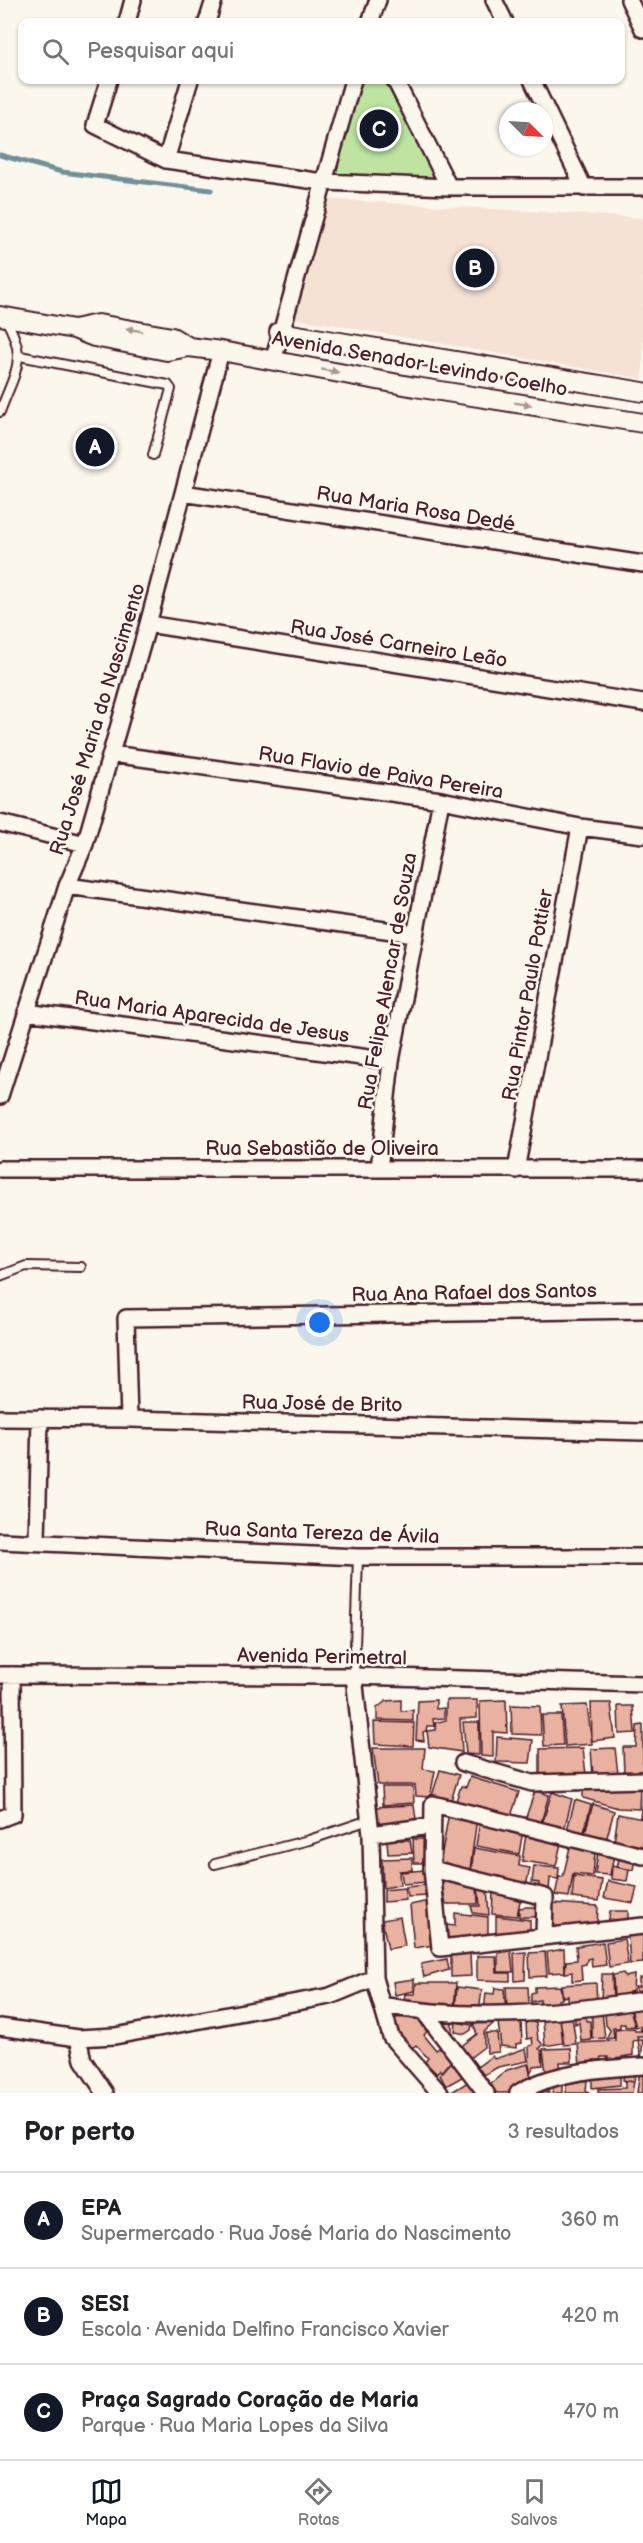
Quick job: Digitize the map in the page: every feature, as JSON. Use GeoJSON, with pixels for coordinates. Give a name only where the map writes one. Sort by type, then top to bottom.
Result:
{"type":"FeatureCollection","features":[{"type":"Feature","properties":{"kind":"street"},"geometry":{"type":"LineString","coordinates":[[128,18],[134,0]]}},
{"type":"Feature","properties":{"kind":"street"},"geometry":{"type":"LineString","coordinates":[[208,18],[214,0]]}},
{"type":"Feature","properties":{"kind":"street"},"geometry":{"type":"LineString","coordinates":[[371,18],[378,0]]}},
{"type":"Feature","properties":{"kind":"street"},"geometry":{"type":"LineString","coordinates":[[494,0],[503,18]]}},
{"type":"Feature","properties":{"kind":"street"},"geometry":{"type":"LineString","coordinates":[[628,0],[643,29]]}},
{"type":"Feature","properties":{"kind":"street"},"geometry":{"type":"LineString","coordinates":[[108,84],[95,125],[166,160],[323,182],[449,187],[643,187]]}},
{"type":"Feature","properties":{"kind":"street"},"geometry":{"type":"LineString","coordinates":[[166,160],[189,84]]}},
{"type":"Feature","properties":{"kind":"street"},"geometry":{"type":"LineString","coordinates":[[273,361],[279,332],[352,84]]}},
{"type":"Feature","properties":{"kind":"street"},"geometry":{"type":"LineString","coordinates":[[397,84],[449,187]]}},
{"type":"Feature","properties":{"kind":"street"},"geometry":{"type":"LineString","coordinates":[[534,84],[584,188]]}},
{"type":"Feature","properties":{"kind":"street","name":"Avenida Senador Levindo Coelho"},"geometry":{"type":"LineString","coordinates":[[2,316],[74,329],[94,337],[168,351],[189,347],[221,351],[415,387],[643,423]]}},
{"type":"Feature","properties":{"kind":"street","name":"Avenida Senador Levindo Coelho"},"geometry":{"type":"LineString","coordinates":[[279,332],[643,392]]}},
{"type":"Feature","properties":{"kind":"street","name":"Rua José Maria do Nascimento"},"geometry":{"type":"LineString","coordinates":[[0,1096],[68,886],[85,844],[112,754],[221,351]]}},
{"type":"Feature","properties":{"kind":"street","name":"Rua Maria Rosa Dedé"},"geometry":{"type":"LineString","coordinates":[[183,493],[643,564]]}},
{"type":"Feature","properties":{"kind":"street","name":"Rua José Carneiro Leão"},"geometry":{"type":"LineString","coordinates":[[148,624],[643,703]]}},
{"type":"Feature","properties":{"kind":"street","name":"Rua Flavio de Paiva Pereira"},"geometry":{"type":"LineString","coordinates":[[112,754],[441,800],[580,827],[643,835]]}},
{"type":"Feature","properties":{"kind":"street","name":"Rua Felipe Alencar de Souza"},"geometry":{"type":"LineString","coordinates":[[379,1169],[391,1061],[441,800]]}},
{"type":"Feature","properties":{"kind":"street"},"geometry":{"type":"LineString","coordinates":[[0,823],[85,844]]}},
{"type":"Feature","properties":{"kind":"street","name":"Rua Pintor Paulo Pottier"},"geometry":{"type":"LineString","coordinates":[[516,1170],[580,827]]}},
{"type":"Feature","properties":{"kind":"street"},"geometry":{"type":"LineString","coordinates":[[68,886],[414,934]]}},
{"type":"Feature","properties":{"kind":"street","name":"Rua Maria Aparecida de Jesus"},"geometry":{"type":"LineString","coordinates":[[26,1012],[391,1061]]}},
{"type":"Feature","properties":{"kind":"street","name":"Rua Sebastião de Oliveira"},"geometry":{"type":"LineString","coordinates":[[0,1169],[643,1169]]}},
{"type":"Feature","properties":{"kind":"street","name":"Rua Ana Rafael dos Santos"},"geometry":{"type":"LineString","coordinates":[[129,1419],[126,1318],[643,1311]]}},
{"type":"Feature","properties":{"kind":"street","name":"Rua José de Brito"},"geometry":{"type":"LineString","coordinates":[[0,1418],[129,1419],[643,1432]]}},
{"type":"Feature","properties":{"kind":"street"},"geometry":{"type":"LineString","coordinates":[[37,1540],[40,1418]]}},
{"type":"Feature","properties":{"kind":"street","name":"Rua Santa Tereza de Ávila"},"geometry":{"type":"LineString","coordinates":[[0,1541],[37,1540],[358,1557],[643,1557]]}},
{"type":"Feature","properties":{"kind":"street"},"geometry":{"type":"LineString","coordinates":[[6,1675],[6,1817]]}},
{"type":"Feature","properties":{"kind":"street","name":"Avenida Perimetral"},"geometry":{"type":"LineString","coordinates":[[6,1675],[354,1676],[643,1684]]}},
{"type":"Feature","properties":{"kind":"street"},"geometry":{"type":"LineString","coordinates":[[354,1676],[370,1827],[374,1978],[391,2037],[440,2093]]}},
{"type":"Feature","properties":{"kind":"street"},"geometry":{"type":"LineString","coordinates":[[463,1763],[532,1783],[643,1780]]}},
{"type":"Feature","properties":{"kind":"street"},"geometry":{"type":"LineString","coordinates":[[643,1856],[433,1803],[432,1869],[440,1948],[643,1926]]}},
{"type":"Feature","properties":{"kind":"street"},"geometry":{"type":"LineString","coordinates":[[370,1827],[431,1826]]}},
{"type":"Feature","properties":{"kind":"street"},"geometry":{"type":"LineString","coordinates":[[432,1869],[545,1897],[544,1937]]}},
{"type":"Feature","properties":{"kind":"street"},"geometry":{"type":"LineString","coordinates":[[0,2027],[78,2038],[115,2036],[330,1996],[374,1978]]}},
{"type":"Feature","properties":{"kind":"street"},"geometry":{"type":"LineString","coordinates":[[382,2006],[425,2013],[514,2014],[598,2008],[643,2000]]}},
{"type":"Feature","properties":{"kind":"street"},"geometry":{"type":"LineString","coordinates":[[425,2013],[486,2093]]}},
{"type":"Feature","properties":{"kind":"street"},"geometry":{"type":"LineString","coordinates":[[78,2038],[83,2060],[105,2093]]}},
{"type":"Feature","properties":{"kind":"street"},"geometry":{"type":"LineString","coordinates":[[518,2093],[552,2079],[589,2070],[643,2066]]}},
{"type":"Feature","properties":{"kind":"lane"},"geometry":{"type":"LineString","coordinates":[[0,412],[20,356],[13,332],[2,316]]}},
{"type":"Feature","properties":{"kind":"lane"},"geometry":{"type":"LineString","coordinates":[[20,356],[168,385],[171,389],[153,455]]}},
{"type":"Feature","properties":{"kind":"lane"},"geometry":{"type":"LineString","coordinates":[[0,1276],[26,1266],[81,1267]]}},
{"type":"Feature","properties":{"kind":"lane"},"geometry":{"type":"LineString","coordinates":[[354,1676],[358,1557]]}},
{"type":"Feature","properties":{"kind":"lane"},"geometry":{"type":"LineString","coordinates":[[214,1864],[370,1827]]}},
{"type":"Feature","properties":{"kind":"shaded area"},"geometry":{"type":"Polygon","coordinates":[[[328,199],[643,218],[643,379],[294,318],[328,199]]]}},
{"type":"Feature","properties":{"kind":"green space"},"geometry":{"type":"Polygon","coordinates":[[[358,84],[386,84],[440,182],[334,178],[358,84]]]}},
{"type":"Feature","properties":{"kind":"building"},"geometry":{"type":"Polygon","coordinates":[[[401,1700],[401,1711],[413,1710],[413,1721],[377,1720],[377,1708],[386,1701],[401,1700]]]}},
{"type":"Feature","properties":{"kind":"building"},"geometry":{"type":"Polygon","coordinates":[[[436,1700],[436,1709],[444,1708],[444,1718],[433,1719],[434,1726],[427,1726],[426,1731],[423,1732],[424,1741],[416,1740],[418,1701],[436,1700]]]}},
{"type":"Feature","properties":{"kind":"building"},"geometry":{"type":"Polygon","coordinates":[[[446,1700],[477,1700],[477,1718],[460,1719],[462,1752],[429,1747],[427,1731],[436,1730],[435,1723],[446,1720],[446,1700]]]}},
{"type":"Feature","properties":{"kind":"building"},"geometry":{"type":"Polygon","coordinates":[[[506,1700],[507,1733],[493,1732],[493,1757],[481,1756],[480,1701],[506,1700]]]}},
{"type":"Feature","properties":{"kind":"building"},"geometry":{"type":"Polygon","coordinates":[[[591,1703],[611,1703],[615,1738],[592,1741],[591,1703]]]}},
{"type":"Feature","properties":{"kind":"building"},"geometry":{"type":"Polygon","coordinates":[[[511,1705],[540,1706],[541,1735],[512,1734],[511,1705]]]}},
{"type":"Feature","properties":{"kind":"building"},"geometry":{"type":"Polygon","coordinates":[[[587,1705],[592,1744],[565,1746],[562,1706],[587,1705]]]}},
{"type":"Feature","properties":{"kind":"building"},"geometry":{"type":"Polygon","coordinates":[[[618,1706],[633,1706],[635,1733],[619,1734],[618,1706]]]}},
{"type":"Feature","properties":{"kind":"building"},"geometry":{"type":"Polygon","coordinates":[[[542,1715],[561,1715],[563,1745],[544,1746],[542,1715]]]}},
{"type":"Feature","properties":{"kind":"building"},"geometry":{"type":"Polygon","coordinates":[[[374,1722],[414,1723],[413,1746],[375,1744],[374,1722]]]}},
{"type":"Feature","properties":{"kind":"building"},"geometry":{"type":"Polygon","coordinates":[[[463,1722],[479,1722],[479,1755],[466,1754],[463,1722]]]}},
{"type":"Feature","properties":{"kind":"building"},"geometry":{"type":"Polygon","coordinates":[[[643,1725],[643,1774],[624,1774],[623,1747],[636,1747],[637,1726],[643,1725]]]}},
{"type":"Feature","properties":{"kind":"building"},"geometry":{"type":"Polygon","coordinates":[[[497,1737],[533,1740],[530,1763],[496,1762],[497,1737]]]}},
{"type":"Feature","properties":{"kind":"building"},"geometry":{"type":"Polygon","coordinates":[[[373,1748],[425,1748],[423,1769],[435,1771],[430,1797],[416,1796],[415,1785],[378,1785],[373,1748]]]}},
{"type":"Feature","properties":{"kind":"building"},"geometry":{"type":"Polygon","coordinates":[[[583,1748],[586,1775],[540,1776],[540,1749],[583,1748]]]}},
{"type":"Feature","properties":{"kind":"building"},"geometry":{"type":"Polygon","coordinates":[[[615,1748],[618,1774],[593,1776],[591,1749],[615,1748]]]}},
{"type":"Feature","properties":{"kind":"building"},"geometry":{"type":"Polygon","coordinates":[[[440,1770],[459,1775],[450,1804],[431,1799],[440,1770]]]}},
{"type":"Feature","properties":{"kind":"building"},"geometry":{"type":"Polygon","coordinates":[[[470,1777],[519,1792],[510,1819],[455,1804],[461,1786],[466,1787],[470,1777]]]}},
{"type":"Feature","properties":{"kind":"building"},"geometry":{"type":"Polygon","coordinates":[[[382,1787],[413,1787],[414,1803],[383,1805],[382,1787]]]}},
{"type":"Feature","properties":{"kind":"building"},"geometry":{"type":"Polygon","coordinates":[[[640,1787],[639,1809],[618,1808],[583,1798],[583,1788],[640,1787]]]}},
{"type":"Feature","properties":{"kind":"building"},"geometry":{"type":"Polygon","coordinates":[[[535,1791],[549,1795],[540,1826],[525,1820],[535,1791]]]}},
{"type":"Feature","properties":{"kind":"building"},"geometry":{"type":"Polygon","coordinates":[[[552,1792],[572,1799],[564,1830],[542,1824],[552,1792]]]}},
{"type":"Feature","properties":{"kind":"building"},"geometry":{"type":"Polygon","coordinates":[[[643,1793],[643,1817],[640,1817],[643,1793]]]}},
{"type":"Feature","properties":{"kind":"building"},"geometry":{"type":"Polygon","coordinates":[[[575,1800],[591,1805],[583,1835],[567,1830],[575,1800]]]}},
{"type":"Feature","properties":{"kind":"building"},"geometry":{"type":"Polygon","coordinates":[[[593,1804],[614,1811],[606,1841],[584,1836],[593,1804]]]}},
{"type":"Feature","properties":{"kind":"building"},"geometry":{"type":"Polygon","coordinates":[[[414,1805],[417,1827],[378,1829],[375,1807],[414,1805]]]}},
{"type":"Feature","properties":{"kind":"building"},"geometry":{"type":"Polygon","coordinates":[[[449,1812],[477,1818],[470,1869],[440,1864],[449,1812]]]}},
{"type":"Feature","properties":{"kind":"building"},"geometry":{"type":"Polygon","coordinates":[[[618,1814],[643,1819],[643,1849],[614,1843],[618,1814]]]}},
{"type":"Feature","properties":{"kind":"building"},"geometry":{"type":"Polygon","coordinates":[[[480,1821],[523,1830],[519,1854],[476,1846],[480,1821]]]}},
{"type":"Feature","properties":{"kind":"building"},"geometry":{"type":"Polygon","coordinates":[[[526,1834],[561,1843],[556,1866],[522,1861],[526,1834]]]}},
{"type":"Feature","properties":{"kind":"building"},"geometry":{"type":"Polygon","coordinates":[[[413,1839],[426,1839],[425,1863],[414,1863],[413,1839]]]}},
{"type":"Feature","properties":{"kind":"building"},"geometry":{"type":"Polygon","coordinates":[[[387,1840],[410,1840],[412,1853],[388,1854],[387,1840]]]}},
{"type":"Feature","properties":{"kind":"building"},"geometry":{"type":"Polygon","coordinates":[[[570,1847],[595,1852],[593,1876],[573,1874],[569,1897],[555,1895],[559,1877],[563,1877],[570,1847]]]}},
{"type":"Feature","properties":{"kind":"building"},"geometry":{"type":"Polygon","coordinates":[[[474,1848],[520,1856],[519,1866],[530,1868],[526,1886],[471,1873],[474,1848]]]}},
{"type":"Feature","properties":{"kind":"building"},"geometry":{"type":"Polygon","coordinates":[[[598,1851],[614,1855],[610,1875],[595,1874],[598,1851]]]}},
{"type":"Feature","properties":{"kind":"building"},"geometry":{"type":"Polygon","coordinates":[[[620,1855],[635,1858],[633,1870],[617,1867],[620,1855]]]}},
{"type":"Feature","properties":{"kind":"building"},"geometry":{"type":"Polygon","coordinates":[[[412,1858],[412,1870],[399,1871],[400,1885],[383,1888],[382,1859],[412,1858]]]}},
{"type":"Feature","properties":{"kind":"building"},"geometry":{"type":"Polygon","coordinates":[[[534,1866],[559,1868],[558,1879],[550,1878],[549,1892],[538,1891],[539,1883],[532,1882],[534,1866]]]}},
{"type":"Feature","properties":{"kind":"building"},"geometry":{"type":"Polygon","coordinates":[[[612,1866],[629,1870],[627,1881],[611,1879],[612,1866]]]}},
{"type":"Feature","properties":{"kind":"building"},"geometry":{"type":"Polygon","coordinates":[[[425,1870],[427,1882],[403,1884],[401,1872],[425,1870]]]}},
{"type":"Feature","properties":{"kind":"building"},"geometry":{"type":"Polygon","coordinates":[[[574,1876],[602,1880],[599,1901],[572,1898],[574,1876]]]}},
{"type":"Feature","properties":{"kind":"building"},"geometry":{"type":"Polygon","coordinates":[[[440,1877],[477,1883],[478,1904],[446,1904],[440,1877]]]}},
{"type":"Feature","properties":{"kind":"building"},"geometry":{"type":"Polygon","coordinates":[[[608,1881],[637,1887],[633,1903],[604,1898],[608,1881]]]}},
{"type":"Feature","properties":{"kind":"building"},"geometry":{"type":"Polygon","coordinates":[[[427,1885],[429,1896],[408,1897],[406,1887],[427,1885]]]}},
{"type":"Feature","properties":{"kind":"building"},"geometry":{"type":"Polygon","coordinates":[[[478,1886],[487,1887],[489,1915],[473,1913],[471,1906],[480,1906],[478,1886]]]}},
{"type":"Feature","properties":{"kind":"building"},"geometry":{"type":"Polygon","coordinates":[[[404,1888],[406,1900],[384,1902],[384,1890],[404,1888]]]}},
{"type":"Feature","properties":{"kind":"building"},"geometry":{"type":"Polygon","coordinates":[[[493,1891],[521,1896],[517,1916],[492,1914],[493,1891]]]}},
{"type":"Feature","properties":{"kind":"building"},"geometry":{"type":"Polygon","coordinates":[[[429,1901],[434,1945],[414,1948],[410,1905],[429,1901]]]}},
{"type":"Feature","properties":{"kind":"building"},"geometry":{"type":"Polygon","coordinates":[[[552,1903],[598,1906],[597,1928],[554,1932],[552,1903]]]}},
{"type":"Feature","properties":{"kind":"building"},"geometry":{"type":"Polygon","coordinates":[[[539,1907],[539,1917],[519,1917],[519,1908],[539,1907]]]}},
{"type":"Feature","properties":{"kind":"building"},"geometry":{"type":"Polygon","coordinates":[[[610,1911],[628,1911],[628,1924],[608,1926],[610,1911]]]}},
{"type":"Feature","properties":{"kind":"building"},"geometry":{"type":"Polygon","coordinates":[[[455,1913],[488,1917],[488,1939],[445,1940],[446,1925],[455,1926],[455,1913]]]}},
{"type":"Feature","properties":{"kind":"building"},"geometry":{"type":"Polygon","coordinates":[[[496,1916],[530,1920],[530,1937],[496,1938],[496,1916]]]}},
{"type":"Feature","properties":{"kind":"building"},"geometry":{"type":"Polygon","coordinates":[[[400,1917],[405,1946],[388,1949],[382,1920],[400,1917]]]}},
{"type":"Feature","properties":{"kind":"building"},"geometry":{"type":"Polygon","coordinates":[[[643,1934],[643,1963],[630,1964],[628,1935],[643,1934]]]}},
{"type":"Feature","properties":{"kind":"building"},"geometry":{"type":"Polygon","coordinates":[[[624,1939],[628,1964],[609,1967],[606,1942],[624,1939]]]}},
{"type":"Feature","properties":{"kind":"building"},"geometry":{"type":"Polygon","coordinates":[[[603,1942],[606,1965],[592,1967],[591,1958],[587,1959],[586,1964],[581,1965],[582,1980],[572,1981],[572,1972],[565,1973],[566,1961],[577,1960],[576,1946],[603,1942]]]}},
{"type":"Feature","properties":{"kind":"building"},"geometry":{"type":"Polygon","coordinates":[[[564,1949],[565,1972],[549,1973],[547,1952],[564,1949]]]}},
{"type":"Feature","properties":{"kind":"building"},"geometry":{"type":"Polygon","coordinates":[[[511,1951],[513,1972],[498,1972],[498,1953],[511,1951]]]}},
{"type":"Feature","properties":{"kind":"building"},"geometry":{"type":"Polygon","coordinates":[[[526,1952],[525,1980],[515,1981],[514,1953],[526,1952]]]}},
{"type":"Feature","properties":{"kind":"building"},"geometry":{"type":"Polygon","coordinates":[[[545,1952],[547,1976],[530,1977],[529,1953],[545,1952]]]}},
{"type":"Feature","properties":{"kind":"building"},"geometry":{"type":"Polygon","coordinates":[[[470,1953],[471,1976],[451,1977],[451,1954],[470,1953]]]}},
{"type":"Feature","properties":{"kind":"building"},"geometry":{"type":"Polygon","coordinates":[[[477,1956],[496,1956],[497,1973],[510,1973],[510,1981],[477,1980],[477,1956]]]}},
{"type":"Feature","properties":{"kind":"building"},"geometry":{"type":"Polygon","coordinates":[[[447,1959],[449,1970],[424,1977],[421,1964],[447,1959]]]}},
{"type":"Feature","properties":{"kind":"building"},"geometry":{"type":"Polygon","coordinates":[[[623,1973],[625,1977],[634,1975],[633,1991],[629,1992],[630,1997],[614,2000],[613,1975],[623,1973]]]}},
{"type":"Feature","properties":{"kind":"building"},"geometry":{"type":"Polygon","coordinates":[[[602,1974],[612,1974],[613,2000],[601,2002],[602,1974]]]}},
{"type":"Feature","properties":{"kind":"building"},"geometry":{"type":"Polygon","coordinates":[[[639,1978],[643,1978],[643,1988],[637,1992],[635,1987],[639,1987],[639,1978]]]}},
{"type":"Feature","properties":{"kind":"building"},"geometry":{"type":"Polygon","coordinates":[[[414,1979],[414,1991],[395,1995],[393,1982],[414,1979]]]}},
{"type":"Feature","properties":{"kind":"building"},"geometry":{"type":"Polygon","coordinates":[[[416,1983],[456,1983],[454,2010],[403,2006],[405,1994],[415,1994],[416,1983]]]}},
{"type":"Feature","properties":{"kind":"building"},"geometry":{"type":"Polygon","coordinates":[[[596,1983],[597,2003],[568,2004],[568,1996],[563,1997],[561,1985],[596,1983]]]}},
{"type":"Feature","properties":{"kind":"building"},"geometry":{"type":"Polygon","coordinates":[[[560,1986],[562,1999],[558,2000],[559,2006],[548,2007],[547,2003],[540,2004],[540,2000],[531,2002],[531,1993],[535,1992],[535,1987],[560,1986]]]}},
{"type":"Feature","properties":{"kind":"building"},"geometry":{"type":"Polygon","coordinates":[[[457,1987],[482,1990],[479,2011],[455,2010],[457,1987]]]}},
{"type":"Feature","properties":{"kind":"building"},"geometry":{"type":"Polygon","coordinates":[[[506,1987],[528,1987],[529,2007],[507,2009],[506,1987]]]}},
{"type":"Feature","properties":{"kind":"building"},"geometry":{"type":"Polygon","coordinates":[[[495,1988],[504,1989],[506,2011],[484,2011],[486,1993],[494,1994],[495,1988]]]}},
{"type":"Feature","properties":{"kind":"building"},"geometry":{"type":"Polygon","coordinates":[[[642,2007],[643,2030],[641,2031],[640,2026],[636,2027],[631,2009],[642,2007]]]}},
{"type":"Feature","properties":{"kind":"building"},"geometry":{"type":"Polygon","coordinates":[[[630,2009],[635,2026],[625,2027],[625,2024],[620,2024],[620,2028],[613,2028],[614,2038],[607,2039],[610,2030],[606,2025],[605,2013],[630,2009]]]}},
{"type":"Feature","properties":{"kind":"building"},"geometry":{"type":"Polygon","coordinates":[[[602,2012],[605,2038],[592,2039],[592,2014],[602,2012]]]}},
{"type":"Feature","properties":{"kind":"building"},"geometry":{"type":"Polygon","coordinates":[[[572,2016],[576,2044],[564,2045],[560,2018],[572,2016]]]}},
{"type":"Feature","properties":{"kind":"building"},"geometry":{"type":"Polygon","coordinates":[[[586,2016],[587,2021],[590,2021],[591,2040],[581,2041],[579,2022],[575,2024],[575,2018],[586,2016]]]}},
{"type":"Feature","properties":{"kind":"building"},"geometry":{"type":"Polygon","coordinates":[[[417,2017],[427,2032],[424,2035],[436,2050],[442,2046],[453,2059],[442,2072],[440,2069],[437,2074],[425,2062],[428,2058],[416,2045],[411,2049],[395,2026],[393,2018],[417,2017]]]}},
{"type":"Feature","properties":{"kind":"building"},"geometry":{"type":"Polygon","coordinates":[[[531,2018],[531,2022],[536,2023],[538,2039],[543,2045],[539,2049],[542,2051],[543,2065],[534,2066],[530,2073],[529,2046],[533,2045],[532,2038],[527,2039],[526,2024],[527,2019],[531,2018]]]}},
{"type":"Feature","properties":{"kind":"building"},"geometry":{"type":"Polygon","coordinates":[[[560,2019],[563,2043],[545,2046],[543,2021],[560,2019]]]}},
{"type":"Feature","properties":{"kind":"building"},"geometry":{"type":"Polygon","coordinates":[[[521,2020],[522,2043],[516,2044],[516,2048],[501,2046],[498,2022],[521,2020]]]}},
{"type":"Feature","properties":{"kind":"building"},"geometry":{"type":"Polygon","coordinates":[[[444,2022],[452,2022],[452,2032],[443,2034],[444,2022]]]}},
{"type":"Feature","properties":{"kind":"building"},"geometry":{"type":"Polygon","coordinates":[[[456,2022],[472,2025],[471,2030],[465,2034],[455,2032],[456,2022]]]}},
{"type":"Feature","properties":{"kind":"building"},"geometry":{"type":"Polygon","coordinates":[[[494,2023],[484,2032],[484,2047],[467,2060],[459,2048],[477,2034],[473,2024],[494,2023]]]}},
{"type":"Feature","properties":{"kind":"building"},"geometry":{"type":"Polygon","coordinates":[[[634,2028],[635,2031],[643,2031],[643,2036],[637,2036],[638,2040],[633,2041],[633,2055],[622,2057],[622,2063],[607,2063],[608,2057],[601,2057],[600,2060],[593,2060],[592,2064],[580,2066],[578,2043],[615,2041],[615,2030],[634,2028]]]}},
{"type":"Feature","properties":{"kind":"building"},"geometry":{"type":"Polygon","coordinates":[[[486,2033],[497,2033],[499,2052],[487,2053],[486,2033]]]}},
{"type":"Feature","properties":{"kind":"building"},"geometry":{"type":"Polygon","coordinates":[[[638,2040],[643,2040],[641,2060],[638,2040]]]}},
{"type":"Feature","properties":{"kind":"building"},"geometry":{"type":"Polygon","coordinates":[[[526,2048],[528,2061],[498,2067],[482,2076],[476,2068],[492,2056],[495,2059],[526,2048]]]}},
{"type":"Feature","properties":{"kind":"building"},"geometry":{"type":"Polygon","coordinates":[[[571,2048],[572,2062],[560,2062],[560,2069],[546,2072],[543,2049],[571,2048]]]}},
{"type":"Feature","properties":{"kind":"building"},"geometry":{"type":"Polygon","coordinates":[[[454,2059],[460,2067],[458,2070],[462,2077],[446,2086],[440,2075],[454,2059]]]}},
{"type":"Feature","properties":{"kind":"building"},"geometry":{"type":"Polygon","coordinates":[[[528,2064],[532,2081],[513,2093],[497,2093],[489,2085],[507,2070],[528,2064]]]}},
{"type":"Feature","properties":{"kind":"building"},"geometry":{"type":"Polygon","coordinates":[[[640,2070],[643,2070],[643,2093],[637,2093],[640,2070]]]}},
{"type":"Feature","properties":{"kind":"building"},"geometry":{"type":"Polygon","coordinates":[[[624,2072],[635,2072],[634,2082],[623,2080],[624,2072]]]}},
{"type":"Feature","properties":{"kind":"building"},"geometry":{"type":"Polygon","coordinates":[[[620,2074],[620,2085],[592,2088],[592,2075],[620,2074]]]}},
{"type":"Feature","properties":{"kind":"building"},"geometry":{"type":"Polygon","coordinates":[[[587,2080],[586,2091],[591,2093],[566,2093],[566,2084],[587,2080]]]}},
{"type":"Feature","properties":{"kind":"building"},"geometry":{"type":"Polygon","coordinates":[[[625,2081],[634,2082],[632,2093],[598,2093],[598,2089],[625,2088],[625,2081]]]}},
{"type":"Feature","properties":{"kind":"building"},"geometry":{"type":"Polygon","coordinates":[[[468,2082],[475,2093],[450,2093],[468,2082]]]}},
{"type":"Feature","properties":{"kind":"building"},"geometry":{"type":"Polygon","coordinates":[[[555,2084],[562,2085],[562,2093],[552,2093],[555,2084]]]}},
{"type":"Feature","properties":{"kind":"building"},"geometry":{"type":"Polygon","coordinates":[[[546,2086],[549,2093],[538,2093],[536,2087],[546,2086]]]}},
{"type":"Feature","properties":{"kind":"waterway"},"geometry":{"type":"LineString","coordinates":[[0,155],[62,172],[211,190]]}},
{"type":"Feature","properties":{"kind":"place","name":"Praça Sagrado Coração de Maria"},"geometry":{"type":"Point","coordinates":[379,129]}},
{"type":"Feature","properties":{"kind":"place","name":"SESI"},"geometry":{"type":"Point","coordinates":[475,268]}},
{"type":"Feature","properties":{"kind":"place","name":"EPA"},"geometry":{"type":"Point","coordinates":[95,447]}}]}
